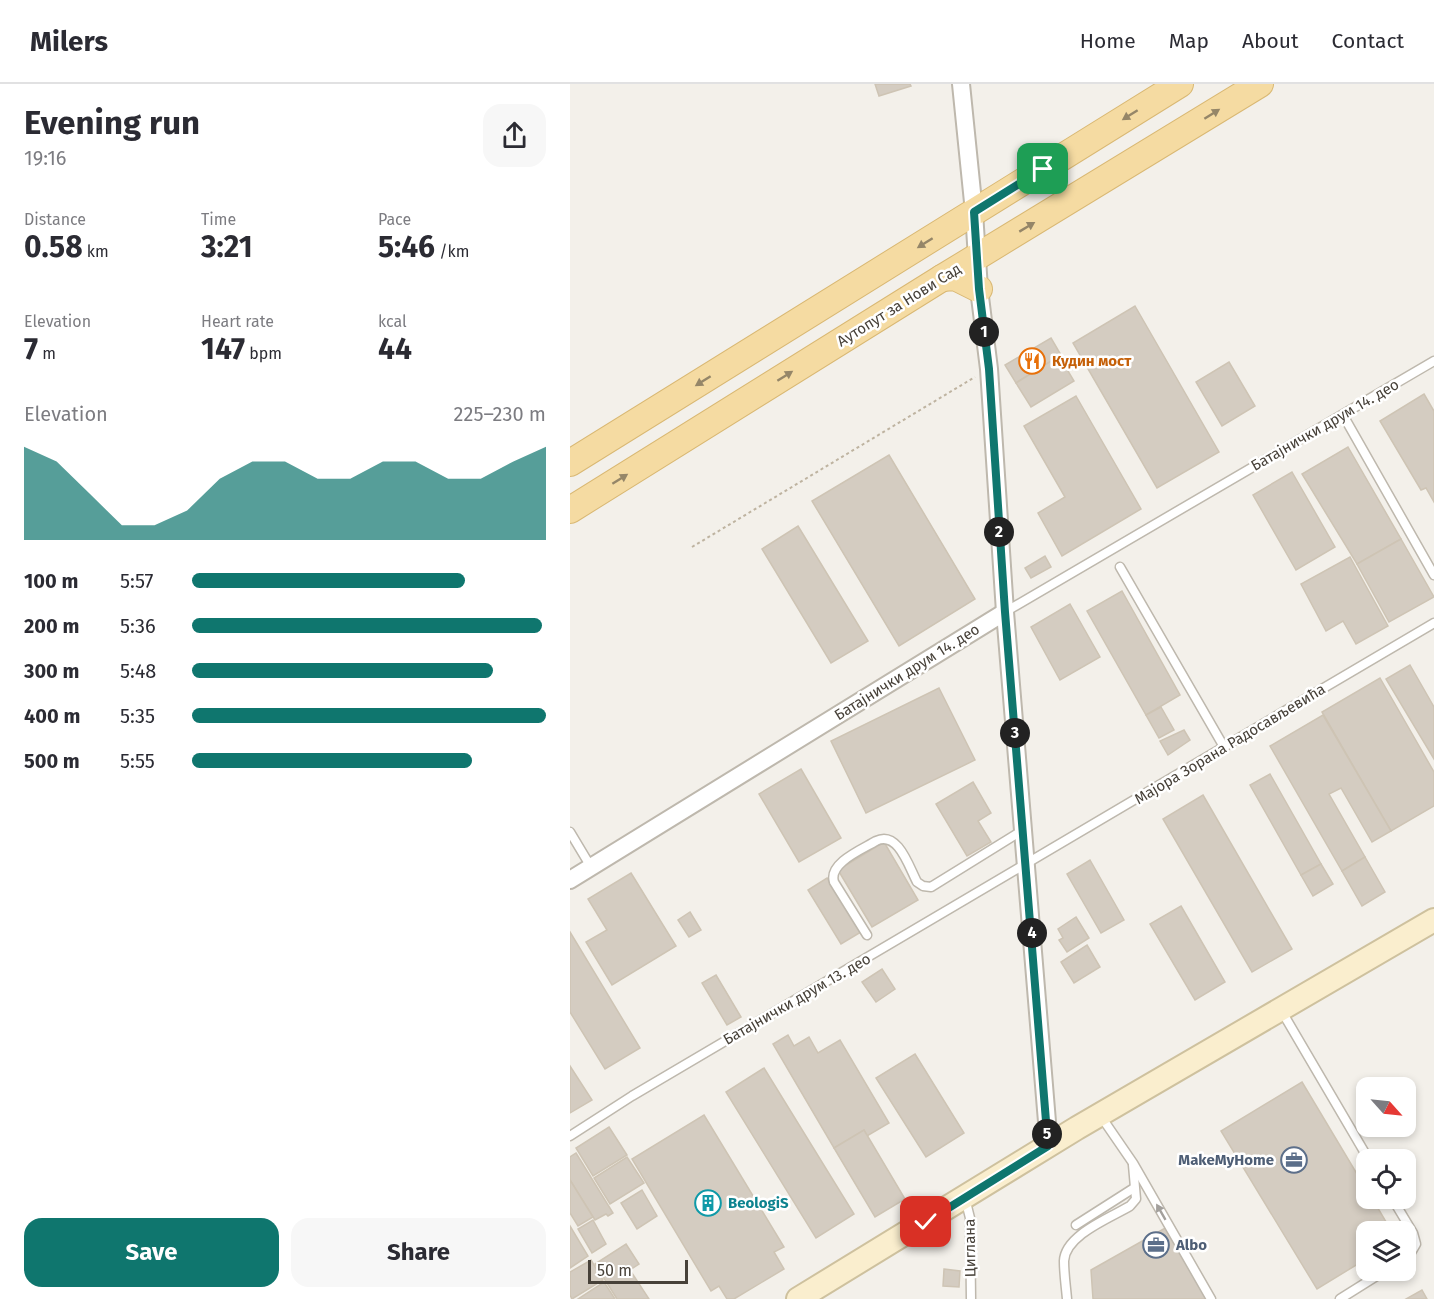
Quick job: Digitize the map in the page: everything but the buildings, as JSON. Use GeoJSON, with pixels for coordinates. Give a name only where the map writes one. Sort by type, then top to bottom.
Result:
{"type":"FeatureCollection","features":[{"type":"Feature","properties":{"kind":"main road"},"geometry":{"type":"LineString","coordinates":[[570,463],[1180,84]]}},
{"type":"Feature","properties":{"kind":"main road","name":"Аутопут за Нови Сад"},"geometry":{"type":"LineString","coordinates":[[570,510],[942,278],[1260,84]]}},
{"type":"Feature","properties":{"kind":"main road"},"geometry":{"type":"LineString","coordinates":[[942,278],[955,277],[979,289]]}},
{"type":"Feature","properties":{"kind":"main road"},"geometry":{"type":"LineString","coordinates":[[798,1299],[1100,1115],[1434,920]]}},
{"type":"Feature","properties":{"kind":"street"},"geometry":{"type":"LineString","coordinates":[[961,84],[979,289],[989,369],[1005,612],[1048,1146]]}},
{"type":"Feature","properties":{"kind":"street","name":"Батајнички друм 14. део"},"geometry":{"type":"LineString","coordinates":[[570,880],[1005,612]]}},
{"type":"Feature","properties":{"kind":"lane","name":"Батајнички друм 14. део"},"geometry":{"type":"LineString","coordinates":[[1005,612],[1434,361]]}},
{"type":"Feature","properties":{"kind":"lane"},"geometry":{"type":"LineString","coordinates":[[1343,415],[1434,575]]}},
{"type":"Feature","properties":{"kind":"lane"},"geometry":{"type":"LineString","coordinates":[[1120,567],[1224,747]]}},
{"type":"Feature","properties":{"kind":"lane","name":"Мајора Зорана Радосављевића"},"geometry":{"type":"LineString","coordinates":[[1026,865],[1434,623]]}},
{"type":"Feature","properties":{"kind":"lane"},"geometry":{"type":"LineString","coordinates":[[867,935],[834,882],[832,873],[837,865],[876,841],[890,839],[897,844],[917,882],[923,886],[932,887],[1023,830]]}},
{"type":"Feature","properties":{"kind":"lane"},"geometry":{"type":"LineString","coordinates":[[570,832],[591,867]]}},
{"type":"Feature","properties":{"kind":"lane","name":"Батајнички друм 13. део"},"geometry":{"type":"LineString","coordinates":[[570,1136],[632,1096],[1026,865]]}},
{"type":"Feature","properties":{"kind":"lane"},"geometry":{"type":"LineString","coordinates":[[1280,1010],[1362,1149]]}},
{"type":"Feature","properties":{"kind":"lane"},"geometry":{"type":"LineString","coordinates":[[1100,1115],[1133,1163],[1211,1299]]}},
{"type":"Feature","properties":{"kind":"lane"},"geometry":{"type":"LineString","coordinates":[[1067,1299],[1064,1259],[1068,1247],[1077,1237],[1130,1206],[1136,1199],[1133,1163]]}},
{"type":"Feature","properties":{"kind":"lane"},"geometry":{"type":"LineString","coordinates":[[1076,1225],[1134,1188]]}},
{"type":"Feature","properties":{"kind":"lane","name":"Циглана"},"geometry":{"type":"LineString","coordinates":[[965,1198],[970,1218],[971,1299]]}},
{"type":"Feature","properties":{"kind":"lane"},"geometry":{"type":"LineString","coordinates":[[1340,1299],[1369,1281]]}},
{"type":"Feature","properties":{"kind":"path"},"geometry":{"type":"LineString","coordinates":[[692,548],[989,369]]}},
{"type":"Feature","properties":{"kind":"place","name":"Кудин мост"},"geometry":{"type":"Point","coordinates":[1032,361]}},
{"type":"Feature","properties":{"kind":"place","name":"MakeMyHome"},"geometry":{"type":"Point","coordinates":[1294,1160]}},
{"type":"Feature","properties":{"kind":"place","name":"BeologiS"},"geometry":{"type":"Point","coordinates":[708,1203]}},
{"type":"Feature","properties":{"kind":"place","name":"Albo"},"geometry":{"type":"Point","coordinates":[1156,1245]}},
{"type":"Feature","properties":{"kind":"route"},"geometry":{"type":"LineString","coordinates":[[926,1222],[1048,1146],[1005,612],[989,369],[979,289],[974,212],[1043,169]]}}]}
